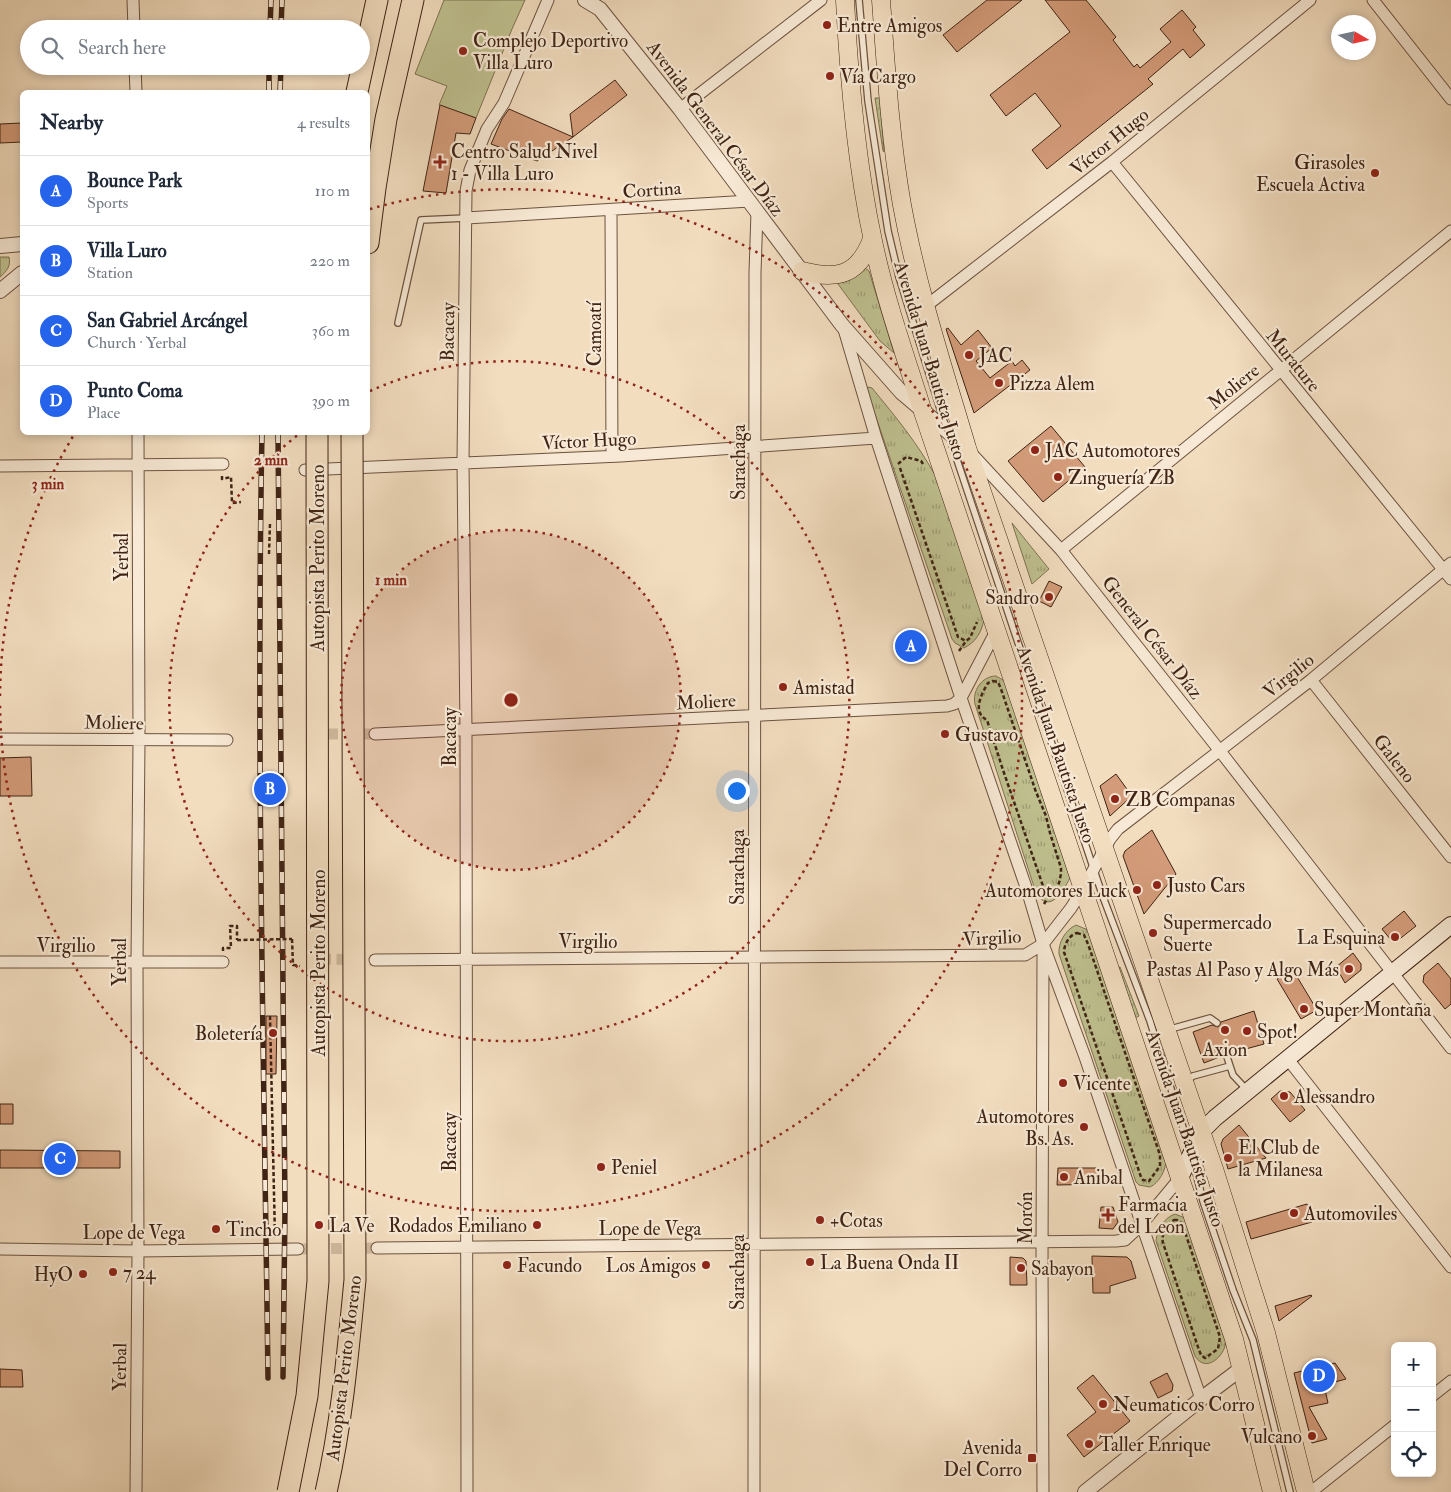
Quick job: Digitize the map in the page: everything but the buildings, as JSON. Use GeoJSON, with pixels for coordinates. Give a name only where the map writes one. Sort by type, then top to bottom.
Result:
{"type":"FeatureCollection","features":[{"type":"Feature","properties":{"kind":"highway"},"geometry":{"type":"LineString","coordinates":[[370,32],[377,0]]}},
{"type":"Feature","properties":{"kind":"highway"},"geometry":{"type":"LineString","coordinates":[[370,225],[374,188],[386,119],[413,0]]}},
{"type":"Feature","properties":{"kind":"highway"},"geometry":{"type":"LineString","coordinates":[[357,90],[361,75]]}},
{"type":"Feature","properties":{"kind":"highway","name":"Autopista Perito Moreno"},"geometry":{"type":"LineString","coordinates":[[288,1492],[307,1396],[318,1281],[317,435]]}},
{"type":"Feature","properties":{"kind":"highway","name":"Autopista Perito Moreno"},"geometry":{"type":"LineString","coordinates":[[326,1492],[335,1452],[355,1280],[352,435]]}},
{"type":"Feature","properties":{"kind":"main road","name":"Avenida Juan Bautista Justo"},"geometry":{"type":"LineString","coordinates":[[845,0],[855,121],[872,239],[881,277],[923,412],[1234,1339],[1272,1492]]}},
{"type":"Feature","properties":{"kind":"main road","name":"Avenida Juan Bautista Justo"},"geometry":{"type":"LineString","coordinates":[[881,0],[890,112],[901,196],[916,268],[966,448],[1216,1172],[1266,1333],[1306,1492]]}},
{"type":"Feature","properties":{"kind":"main road"},"geometry":{"type":"LineString","coordinates":[[802,271],[832,276],[850,270],[864,257],[872,239]]}},
{"type":"Feature","properties":{"kind":"main road"},"geometry":{"type":"LineString","coordinates":[[1180,1178],[1201,1132],[1215,1118],[1451,925]]}},
{"type":"Feature","properties":{"kind":"street"},"geometry":{"type":"LineString","coordinates":[[133,0],[134,20]]}},
{"type":"Feature","properties":{"kind":"street","name":"Bacacay"},"geometry":{"type":"LineString","coordinates":[[467,1492],[464,464],[466,191],[470,170],[488,129],[504,103],[548,0]]}},
{"type":"Feature","properties":{"kind":"street","name":"Avenida General César Díaz"},"geometry":{"type":"LineString","coordinates":[[585,0],[600,5],[802,271]]}},
{"type":"Feature","properties":{"kind":"street"},"geometry":{"type":"LineString","coordinates":[[680,109],[821,0]]}},
{"type":"Feature","properties":{"kind":"street","name":"Víctor Hugo"},"geometry":{"type":"LineString","coordinates":[[926,306],[1112,162],[1310,0]]}},
{"type":"Feature","properties":{"kind":"street"},"geometry":{"type":"LineString","coordinates":[[1373,0],[1451,100]]}},
{"type":"Feature","properties":{"kind":"street"},"geometry":{"type":"LineString","coordinates":[[135,75],[136,90]]}},
{"type":"Feature","properties":{"kind":"street","name":"Murature"},"geometry":{"type":"LineString","coordinates":[[1112,162],[1280,370],[1447,566],[1451,579]]}},
{"type":"Feature","properties":{"kind":"street","name":"Cortina"},"geometry":{"type":"LineString","coordinates":[[466,218],[611,210],[754,206]]}},
{"type":"Feature","properties":{"kind":"street","name":"Sarachaga"},"geometry":{"type":"LineString","coordinates":[[754,206],[756,447],[754,1492]]}},
{"type":"Feature","properties":{"kind":"street","name":"Camoatí"},"geometry":{"type":"LineString","coordinates":[[611,210],[612,456]]}},
{"type":"Feature","properties":{"kind":"street","name":"Moliere"},"geometry":{"type":"LineString","coordinates":[[1061,550],[1451,231]]}},
{"type":"Feature","properties":{"kind":"street"},"geometry":{"type":"LineString","coordinates":[[0,246],[20,244]]}},
{"type":"Feature","properties":{"kind":"street","name":"General César Díaz"},"geometry":{"type":"LineString","coordinates":[[802,271],[842,325],[902,393],[966,448],[1061,550],[1451,1048]]}},
{"type":"Feature","properties":{"kind":"street"},"geometry":{"type":"LineString","coordinates":[[0,291],[20,275]]}},
{"type":"Feature","properties":{"kind":"street"},"geometry":{"type":"LineString","coordinates":[[842,325],[876,438],[961,698],[1028,893],[1043,944],[1084,1057],[1201,1399]]}},
{"type":"Feature","properties":{"kind":"street","name":"Yerbal"},"geometry":{"type":"LineString","coordinates":[[136,1492],[139,740],[138,435]]}},
{"type":"Feature","properties":{"kind":"street","name":"Víctor Hugo"},"geometry":{"type":"LineString","coordinates":[[305,470],[612,456],[876,438]]}},
{"type":"Feature","properties":{"kind":"street"},"geometry":{"type":"LineString","coordinates":[[0,466],[222,464]]}},
{"type":"Feature","properties":{"kind":"street","name":"Virgilio"},"geometry":{"type":"LineString","coordinates":[[376,960],[1025,955],[1043,944],[1083,889],[1104,850],[1118,829],[1311,680],[1447,566]]}},
{"type":"Feature","properties":{"kind":"street"},"geometry":{"type":"LineString","coordinates":[[961,698],[996,631]]}},
{"type":"Feature","properties":{"kind":"street","name":"Galeno"},"geometry":{"type":"LineString","coordinates":[[1311,680],[1451,857]]}},
{"type":"Feature","properties":{"kind":"street","name":"Moliere"},"geometry":{"type":"LineString","coordinates":[[375,734],[947,706],[954,704],[961,698]]}},
{"type":"Feature","properties":{"kind":"street","name":"Moliere"},"geometry":{"type":"LineString","coordinates":[[0,739],[227,740]]}},
{"type":"Feature","properties":{"kind":"street","name":"Morón"},"geometry":{"type":"LineString","coordinates":[[1043,944],[1043,1492]]}},
{"type":"Feature","properties":{"kind":"street","name":"Virgilio"},"geometry":{"type":"LineString","coordinates":[[0,962],[222,962]]}},
{"type":"Feature","properties":{"kind":"street"},"geometry":{"type":"LineString","coordinates":[[1287,1058],[1451,1267]]}},
{"type":"Feature","properties":{"kind":"street","name":"Lope de Vega"},"geometry":{"type":"LineString","coordinates":[[377,1248],[1042,1243],[1125,1240],[1141,1225],[1180,1178]]}},
{"type":"Feature","properties":{"kind":"street","name":"Lope de Vega"},"geometry":{"type":"LineString","coordinates":[[0,1249],[138,1251],[298,1249]]}},
{"type":"Feature","properties":{"kind":"street"},"geometry":{"type":"LineString","coordinates":[[1086,1492],[1242,1368]]}},
{"type":"Feature","properties":{"kind":"street"},"geometry":{"type":"LineString","coordinates":[[1436,1393],[1451,1381]]}},
{"type":"Feature","properties":{"kind":"street"},"geometry":{"type":"LineString","coordinates":[[1311,1492],[1391,1429]]}},
{"type":"Feature","properties":{"kind":"lane"},"geometry":{"type":"LineString","coordinates":[[860,0],[868,101],[888,231],[904,295],[947,431],[1094,869],[1150,1021],[1180,1114],[1203,1201],[1233,1290],[1253,1340],[1290,1492]]}},
{"type":"Feature","properties":{"kind":"lane"},"geometry":{"type":"LineString","coordinates":[[398,322],[421,220],[466,218]]}},
{"type":"Feature","properties":{"kind":"lane"},"geometry":{"type":"LineString","coordinates":[[1167,1030],[1210,1018],[1217,1023]]}},
{"type":"Feature","properties":{"kind":"lane"},"geometry":{"type":"LineString","coordinates":[[1226,1054],[1232,1075],[1248,1090]]}},
{"type":"Feature","properties":{"kind":"lane"},"geometry":{"type":"LineString","coordinates":[[1185,1084],[1193,1076],[1230,1066]]}},
{"type":"Feature","properties":{"kind":"path"},"geometry":{"type":"LineString","coordinates":[[895,456],[956,632],[961,640],[966,641]]}},
{"type":"Feature","properties":{"kind":"path"},"geometry":{"type":"LineString","coordinates":[[898,465],[906,457],[923,464]]}},
{"type":"Feature","properties":{"kind":"path"},"geometry":{"type":"LineString","coordinates":[[231,486],[232,502],[241,502]]}},
{"type":"Feature","properties":{"kind":"path"},"geometry":{"type":"LineString","coordinates":[[269,554],[270,523]]}},
{"type":"Feature","properties":{"kind":"path"},"geometry":{"type":"LineString","coordinates":[[962,647],[970,638],[977,624],[977,619]]}},
{"type":"Feature","properties":{"kind":"path"},"geometry":{"type":"LineString","coordinates":[[1045,902],[1055,890],[1062,874],[1046,816],[1001,689],[998,682],[990,682],[980,698],[979,712],[982,718],[987,720],[1043,886],[1046,891],[1052,892]]}},
{"type":"Feature","properties":{"kind":"path"},"geometry":{"type":"LineString","coordinates":[[1059,883],[1065,888]]}},
{"type":"Feature","properties":{"kind":"path"},"geometry":{"type":"LineString","coordinates":[[1076,925],[1076,933]]}},
{"type":"Feature","properties":{"kind":"path"},"geometry":{"type":"LineString","coordinates":[[230,948],[230,926],[237,926],[238,940],[292,939],[293,965]]}},
{"type":"Feature","properties":{"kind":"path"},"geometry":{"type":"LineString","coordinates":[[1076,933],[1084,935],[1088,944],[1160,1155],[1160,1166],[1149,1181],[1143,1180],[1141,1177],[1064,952],[1064,947],[1070,937],[1076,933]]}},
{"type":"Feature","properties":{"kind":"path"},"geometry":{"type":"LineString","coordinates":[[270,1016],[275,1249]]}},
{"type":"Feature","properties":{"kind":"path"},"geometry":{"type":"LineString","coordinates":[[1180,1221],[1220,1337],[1218,1349],[1205,1358],[1199,1350],[1163,1243],[1163,1235],[1170,1222],[1180,1221]]}},
{"type":"Feature","properties":{"kind":"green space","name":"Complejo Deportivo Villa Luro"},"geometry":{"type":"Polygon","coordinates":[[[444,0],[525,0],[476,118],[439,105],[447,86],[415,74],[444,0]]]}},
{"type":"Feature","properties":{"kind":"green space"},"geometry":{"type":"Polygon","coordinates":[[[875,98],[880,98],[884,152],[883,151],[875,98]]]}},
{"type":"Feature","properties":{"kind":"green space"},"geometry":{"type":"Polygon","coordinates":[[[0,257],[9,257],[9,263],[5,273],[0,277],[0,257]]]}},
{"type":"Feature","properties":{"kind":"green space"},"geometry":{"type":"Polygon","coordinates":[[[865,268],[869,271],[894,353],[880,341],[838,284],[839,281],[865,268]]]}},
{"type":"Feature","properties":{"kind":"green space"},"geometry":{"type":"Polygon","coordinates":[[[868,387],[872,388],[906,431],[936,477],[984,620],[977,637],[964,648],[952,639],[867,391],[868,387]]]}},
{"type":"Feature","properties":{"kind":"green space"},"geometry":{"type":"Polygon","coordinates":[[[1012,523],[1049,569],[1032,584],[1012,523]]]}},
{"type":"Feature","properties":{"kind":"green space"},"geometry":{"type":"Polygon","coordinates":[[[996,676],[1003,680],[1006,685],[1070,878],[1056,899],[1051,901],[1046,902],[1036,893],[975,704],[975,694],[982,681],[996,676]]]}},
{"type":"Feature","properties":{"kind":"green space"},"geometry":{"type":"Polygon","coordinates":[[[1076,925],[1088,930],[1166,1160],[1161,1176],[1150,1187],[1139,1185],[1136,1182],[1059,954],[1063,937],[1076,925]]]}},
{"type":"Feature","properties":{"kind":"green space"},"geometry":{"type":"Polygon","coordinates":[[[1118,967],[1120,967],[1139,1016],[1135,1018],[1118,967]]]}},
{"type":"Feature","properties":{"kind":"green space"},"geometry":{"type":"Polygon","coordinates":[[[1175,1214],[1185,1218],[1226,1341],[1219,1357],[1209,1363],[1199,1361],[1195,1356],[1156,1241],[1162,1224],[1175,1214]]]}},
{"type":"Feature","properties":{"kind":"tunnel"},"geometry":{"type":"LineString","coordinates":[[327,734],[375,734]]}},
{"type":"Feature","properties":{"kind":"tunnel"},"geometry":{"type":"LineString","coordinates":[[320,959],[375,960]]}},
{"type":"Feature","properties":{"kind":"tunnel"},"geometry":{"type":"LineString","coordinates":[[298,1249],[377,1248]]}},
{"type":"Feature","properties":{"kind":"railway"},"geometry":{"type":"LineString","coordinates":[[270,20],[271,0]]}},
{"type":"Feature","properties":{"kind":"railway"},"geometry":{"type":"LineString","coordinates":[[281,20],[282,0]]}},
{"type":"Feature","properties":{"kind":"railway"},"geometry":{"type":"LineString","coordinates":[[269,75],[269,90]]}},
{"type":"Feature","properties":{"kind":"railway"},"geometry":{"type":"LineString","coordinates":[[280,90],[281,75]]}},
{"type":"Feature","properties":{"kind":"railway"},"geometry":{"type":"LineString","coordinates":[[262,435],[260,787],[268,1378]]}},
{"type":"Feature","properties":{"kind":"railway"},"geometry":{"type":"LineString","coordinates":[[278,435],[285,1208],[283,1377]]}},
{"type":"Feature","properties":{"kind":"place","name":"Entre Amigos"},"geometry":{"type":"Point","coordinates":[827,25]}},
{"type":"Feature","properties":{"kind":"place","name":"Complejo Deportivo Villa Luro"},"geometry":{"type":"Point","coordinates":[463,51]}},
{"type":"Feature","properties":{"kind":"place","name":"Vía Cargo"},"geometry":{"type":"Point","coordinates":[830,76]}},
{"type":"Feature","properties":{"kind":"place","name":"Centro Salud Nivel 1 - Villa Luro"},"geometry":{"type":"Point","coordinates":[440,162]}},
{"type":"Feature","properties":{"kind":"place","name":"Girasoles Escuela Activa"},"geometry":{"type":"Point","coordinates":[1375,173]}},
{"type":"Feature","properties":{"kind":"place","name":"JAC"},"geometry":{"type":"Point","coordinates":[969,355]}},
{"type":"Feature","properties":{"kind":"place","name":"Pizza Alem"},"geometry":{"type":"Point","coordinates":[999,383]}},
{"type":"Feature","properties":{"kind":"place","name":"JAC Automotores"},"geometry":{"type":"Point","coordinates":[1035,450]}},
{"type":"Feature","properties":{"kind":"place","name":"Zinguería ZB"},"geometry":{"type":"Point","coordinates":[1058,477]}},
{"type":"Feature","properties":{"kind":"place","name":"Sandro"},"geometry":{"type":"Point","coordinates":[1049,597]}},
{"type":"Feature","properties":{"kind":"place","name":"Bounce Park"},"geometry":{"type":"Point","coordinates":[911,646]}},
{"type":"Feature","properties":{"kind":"place","name":"Amistad"},"geometry":{"type":"Point","coordinates":[783,687]}},
{"type":"Feature","properties":{"kind":"place","name":"Gustavo"},"geometry":{"type":"Point","coordinates":[945,734]}},
{"type":"Feature","properties":{"kind":"place","name":"Villa Luro"},"geometry":{"type":"Point","coordinates":[270,789]}},
{"type":"Feature","properties":{"kind":"place","name":"ZB Companas"},"geometry":{"type":"Point","coordinates":[1115,799]}},
{"type":"Feature","properties":{"kind":"place","name":"Justo Cars"},"geometry":{"type":"Point","coordinates":[1157,885]}},
{"type":"Feature","properties":{"kind":"place","name":"Automotores Luck"},"geometry":{"type":"Point","coordinates":[1137,890]}},
{"type":"Feature","properties":{"kind":"place","name":"Supermercado Suerte"},"geometry":{"type":"Point","coordinates":[1153,933]}},
{"type":"Feature","properties":{"kind":"place","name":"La Esquina"},"geometry":{"type":"Point","coordinates":[1395,937]}},
{"type":"Feature","properties":{"kind":"place","name":"Pastas Al Paso y Algo Más"},"geometry":{"type":"Point","coordinates":[1349,969]}},
{"type":"Feature","properties":{"kind":"place","name":"Super Montaña"},"geometry":{"type":"Point","coordinates":[1304,1009]}},
{"type":"Feature","properties":{"kind":"place","name":"Axion"},"geometry":{"type":"Point","coordinates":[1225,1030]}},
{"type":"Feature","properties":{"kind":"place","name":"Spot!"},"geometry":{"type":"Point","coordinates":[1247,1031]}},
{"type":"Feature","properties":{"kind":"place","name":"Boletería"},"geometry":{"type":"Point","coordinates":[273,1033]}},
{"type":"Feature","properties":{"kind":"place","name":"Vicente"},"geometry":{"type":"Point","coordinates":[1063,1083]}},
{"type":"Feature","properties":{"kind":"place","name":"Alessandro"},"geometry":{"type":"Point","coordinates":[1284,1096]}},
{"type":"Feature","properties":{"kind":"place","name":"Automotores Bs. As."},"geometry":{"type":"Point","coordinates":[1084,1127]}},
{"type":"Feature","properties":{"kind":"place","name":"El Club de la Milanesa"},"geometry":{"type":"Point","coordinates":[1228,1158]}},
{"type":"Feature","properties":{"kind":"place","name":"San Gabriel Arcángel"},"geometry":{"type":"Point","coordinates":[60,1159]}},
{"type":"Feature","properties":{"kind":"place","name":"Peniel"},"geometry":{"type":"Point","coordinates":[601,1167]}},
{"type":"Feature","properties":{"kind":"place","name":"Anibal"},"geometry":{"type":"Point","coordinates":[1064,1177]}},
{"type":"Feature","properties":{"kind":"place","name":"Automoviles"},"geometry":{"type":"Point","coordinates":[1294,1213]}},
{"type":"Feature","properties":{"kind":"place","name":"Farmacia del Leon"},"geometry":{"type":"Point","coordinates":[1108,1215]}},
{"type":"Feature","properties":{"kind":"place","name":"+Cotas"},"geometry":{"type":"Point","coordinates":[820,1220]}},
{"type":"Feature","properties":{"kind":"place","name":"La Ve"},"geometry":{"type":"Point","coordinates":[319,1225]}},
{"type":"Feature","properties":{"kind":"place","name":"Rodados Emiliano"},"geometry":{"type":"Point","coordinates":[537,1225]}},
{"type":"Feature","properties":{"kind":"place","name":"Tincho"},"geometry":{"type":"Point","coordinates":[216,1229]}},
{"type":"Feature","properties":{"kind":"place","name":"La Buena Onda II"},"geometry":{"type":"Point","coordinates":[810,1262]}},
{"type":"Feature","properties":{"kind":"place","name":"Facundo"},"geometry":{"type":"Point","coordinates":[507,1265]}},
{"type":"Feature","properties":{"kind":"place","name":"Los Amigos"},"geometry":{"type":"Point","coordinates":[706,1265]}},
{"type":"Feature","properties":{"kind":"place","name":"Sabayon"},"geometry":{"type":"Point","coordinates":[1021,1268]}},
{"type":"Feature","properties":{"kind":"place","name":"7 24"},"geometry":{"type":"Point","coordinates":[113,1272]}},
{"type":"Feature","properties":{"kind":"place","name":"HyO"},"geometry":{"type":"Point","coordinates":[83,1274]}},
{"type":"Feature","properties":{"kind":"place","name":"Punto Coma"},"geometry":{"type":"Point","coordinates":[1319,1376]}},
{"type":"Feature","properties":{"kind":"place","name":"Neumaticos Corro"},"geometry":{"type":"Point","coordinates":[1103,1404]}},
{"type":"Feature","properties":{"kind":"place","name":"Vulcano"},"geometry":{"type":"Point","coordinates":[1312,1436]}},
{"type":"Feature","properties":{"kind":"place","name":"Taller Enrique"},"geometry":{"type":"Point","coordinates":[1089,1444]}},
{"type":"Feature","properties":{"kind":"place","name":"Avenida Del Corro"},"geometry":{"type":"Point","coordinates":[1032,1458]}}]}
